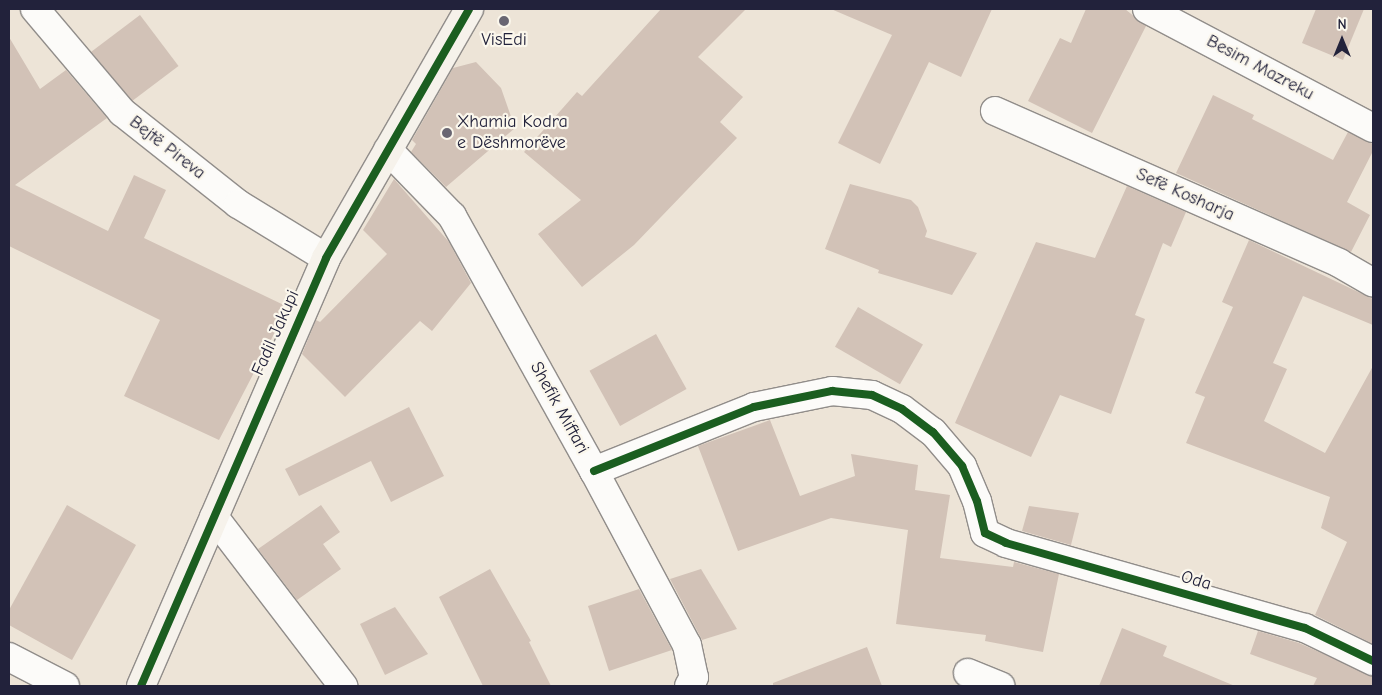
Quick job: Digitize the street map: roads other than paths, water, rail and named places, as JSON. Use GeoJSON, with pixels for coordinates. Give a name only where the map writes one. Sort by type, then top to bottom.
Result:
{"type":"FeatureCollection","features":[{"type":"Feature","properties":{"kind":"street","name":"Bejtë Pireva"},"geometry":{"type":"LineString","coordinates":[[35,9],[122,112],[238,204],[326,258]]}},
{"type":"Feature","properties":{"kind":"street","name":"Fadil Jakupi"},"geometry":{"type":"LineString","coordinates":[[141,686],[326,258],[469,9]]}},
{"type":"Feature","properties":{"kind":"street","name":"Besim Mazreku"},"geometry":{"type":"LineString","coordinates":[[1146,9],[1373,128]]}},
{"type":"Feature","properties":{"kind":"street","name":"Sefë Kosharja"},"geometry":{"type":"LineString","coordinates":[[995,111],[1338,263],[1373,283]]}},
{"type":"Feature","properties":{"kind":"street","name":"Shefik Miftari"},"geometry":{"type":"LineString","coordinates":[[388,150],[452,216],[594,470],[687,645],[694,677],[689,686]]}},
{"type":"Feature","properties":{"kind":"street","name":"Oda"},"geometry":{"type":"LineString","coordinates":[[594,470],[754,407],[832,391],[872,395],[902,409],[934,432],[962,466],[977,501],[985,533],[1006,543],[1305,628],[1373,661]]}},
{"type":"Feature","properties":{"kind":"street"},"geometry":{"type":"LineString","coordinates":[[214,518],[343,686]]}},
{"type":"Feature","properties":{"kind":"street"},"geometry":{"type":"LineString","coordinates":[[9,657],[65,686]]}},
{"type":"Feature","properties":{"kind":"street"},"geometry":{"type":"LineString","coordinates":[[968,673],[1000,686]]}},
{"type":"Feature","properties":{"kind":"place","name":"VisEdi"},"geometry":{"type":"Point","coordinates":[504,21]}},
{"type":"Feature","properties":{"kind":"place","name":"Xhamia Kodra e Dëshmorëve"},"geometry":{"type":"Point","coordinates":[447,133]}}]}
